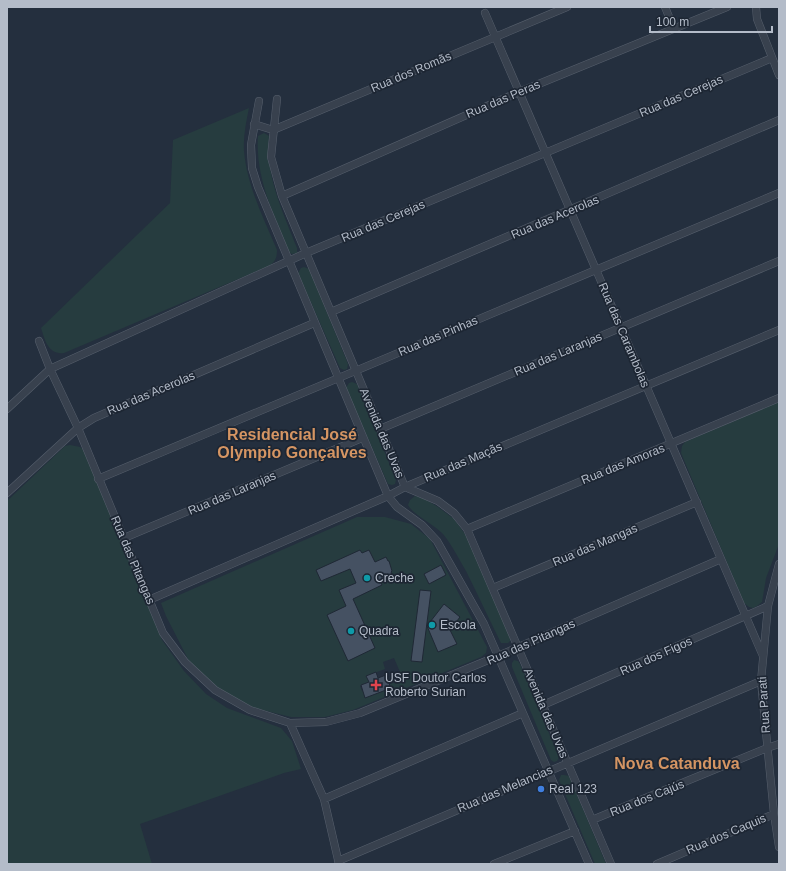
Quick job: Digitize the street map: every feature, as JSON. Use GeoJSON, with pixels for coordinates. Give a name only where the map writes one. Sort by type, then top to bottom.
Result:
{"type":"FeatureCollection","features":[{"type":"Feature","properties":{"kind":"street","name":"Rua dos Romãs"},"geometry":{"type":"LineString","coordinates":[[273,130],[567,7]]}},
{"type":"Feature","properties":{"kind":"street"},"geometry":{"type":"LineString","coordinates":[[665,7],[674,29]]}},
{"type":"Feature","properties":{"kind":"street","name":"Rua das Peras"},"geometry":{"type":"LineString","coordinates":[[282,196],[519,92],[727,7]]}},
{"type":"Feature","properties":{"kind":"street"},"geometry":{"type":"LineString","coordinates":[[756,7],[757,19],[779,75]]}},
{"type":"Feature","properties":{"kind":"street","name":"Rua das Carambolas"},"geometry":{"type":"LineString","coordinates":[[485,14],[763,656]]}},
{"type":"Feature","properties":{"kind":"street","name":"Rua das Cerejas"},"geometry":{"type":"LineString","coordinates":[[7,409],[50,369],[288,260],[772,58]]}},
{"type":"Feature","properties":{"kind":"street","name":"Avenida das Uvas"},"geometry":{"type":"LineString","coordinates":[[277,99],[271,157],[282,196],[404,487],[438,501],[454,513],[467,529],[611,864]]}},
{"type":"Feature","properties":{"kind":"street","name":"Avenida das Uvas"},"geometry":{"type":"LineString","coordinates":[[259,101],[251,145],[252,168],[258,187],[362,438],[388,496],[397,507],[422,525],[437,541],[484,624],[589,864]]}},
{"type":"Feature","properties":{"kind":"street","name":"Rua das Acerolas"},"geometry":{"type":"LineString","coordinates":[[331,312],[570,211],[779,120]]}},
{"type":"Feature","properties":{"kind":"street"},"geometry":{"type":"LineString","coordinates":[[254,124],[273,130]]}},
{"type":"Feature","properties":{"kind":"street","name":"Rua das Pinhas"},"geometry":{"type":"LineString","coordinates":[[98,479],[779,192]]}},
{"type":"Feature","properties":{"kind":"street","name":"Rua das Laranjas"},"geometry":{"type":"LineString","coordinates":[[380,428],[779,261]]}},
{"type":"Feature","properties":{"kind":"street","name":"Rua das Acerolas"},"geometry":{"type":"LineString","coordinates":[[7,493],[78,428],[94,418],[314,323]]}},
{"type":"Feature","properties":{"kind":"street","name":"Rua das Maçãs"},"geometry":{"type":"LineString","coordinates":[[149,600],[388,496],[404,487],[779,330]]}},
{"type":"Feature","properties":{"kind":"street","name":"Rua das Pitangas"},"geometry":{"type":"LineString","coordinates":[[39,341],[50,369],[78,428],[163,633],[185,662],[215,690],[250,710],[290,723],[326,722],[360,713],[498,656],[722,560]]}},
{"type":"Feature","properties":{"kind":"street","name":"Rua das Amoras"},"geometry":{"type":"LineString","coordinates":[[467,529],[779,398]]}},
{"type":"Feature","properties":{"kind":"street","name":"Rua das Laranjas"},"geometry":{"type":"LineString","coordinates":[[124,538],[362,438]]}},
{"type":"Feature","properties":{"kind":"street","name":"Rua das Mangas"},"geometry":{"type":"LineString","coordinates":[[493,588],[696,502]]}},
{"type":"Feature","properties":{"kind":"street","name":"Rua Parati"},"geometry":{"type":"LineString","coordinates":[[779,564],[768,606],[761,681],[774,814],[779,846]]}},
{"type":"Feature","properties":{"kind":"street","name":"Rua dos Figos"},"geometry":{"type":"LineString","coordinates":[[543,705],[768,606]]}},
{"type":"Feature","properties":{"kind":"street","name":"Rua das Melancias"},"geometry":{"type":"LineString","coordinates":[[338,862],[761,681]]}},
{"type":"Feature","properties":{"kind":"street"},"geometry":{"type":"LineString","coordinates":[[324,799],[523,713]]}},
{"type":"Feature","properties":{"kind":"street"},"geometry":{"type":"LineString","coordinates":[[290,723],[324,799],[338,862]]}},
{"type":"Feature","properties":{"kind":"street","name":"Rua dos Cajús"},"geometry":{"type":"LineString","coordinates":[[592,820],[779,744]]}},
{"type":"Feature","properties":{"kind":"street","name":"Rua dos Caquis"},"geometry":{"type":"LineString","coordinates":[[657,864],[774,814]]}},
{"type":"Feature","properties":{"kind":"street"},"geometry":{"type":"LineString","coordinates":[[494,864],[574,831]]}},
{"type":"Feature","properties":{"kind":"green space"},"geometry":{"type":"Polygon","coordinates":[[[249,108],[244,140],[246,164],[252,190],[277,250],[274,261],[269,266],[64,353],[54,352],[48,346],[41,328],[170,203],[173,140],[249,108]]]}},
{"type":"Feature","properties":{"kind":"green space"},"geometry":{"type":"Polygon","coordinates":[[[264,133],[269,136],[268,151],[272,180],[297,248],[297,253],[292,254],[289,252],[267,196],[259,166],[258,151],[258,136],[264,133]]]}},
{"type":"Feature","properties":{"kind":"green space"},"geometry":{"type":"Polygon","coordinates":[[[304,267],[309,269],[348,364],[347,369],[344,370],[340,368],[298,273],[301,268],[304,267]]]}},
{"type":"Feature","properties":{"kind":"green space"},"geometry":{"type":"Polygon","coordinates":[[[352,382],[357,384],[396,480],[395,484],[388,484],[346,388],[349,383],[352,382]]]}},
{"type":"Feature","properties":{"kind":"green space"},"geometry":{"type":"Polygon","coordinates":[[[779,402],[779,544],[766,578],[762,602],[753,608],[744,603],[681,453],[682,446],[685,442],[779,402]]]}},
{"type":"Feature","properties":{"kind":"green space"},"geometry":{"type":"Polygon","coordinates":[[[70,445],[80,447],[84,450],[162,640],[184,671],[206,694],[227,708],[281,728],[292,741],[301,769],[284,773],[140,824],[152,864],[7,864],[7,501],[65,446],[70,445]]]}},
{"type":"Feature","properties":{"kind":"green space"},"geometry":{"type":"Polygon","coordinates":[[[415,496],[423,498],[454,519],[470,541],[511,640],[508,643],[501,643],[466,571],[446,538],[439,530],[414,512],[408,505],[410,500],[415,496]]]}},
{"type":"Feature","properties":{"kind":"green space"},"geometry":{"type":"Polygon","coordinates":[[[357,517],[385,517],[411,524],[430,539],[487,647],[486,653],[481,657],[353,710],[325,717],[291,717],[254,708],[218,689],[189,661],[161,603],[357,517]],[[394,658],[383,662],[385,669],[366,676],[369,682],[360,686],[362,691],[366,689],[386,690],[385,688],[390,686],[390,684],[403,679],[394,658]]]}},
{"type":"Feature","properties":{"kind":"green space"},"geometry":{"type":"Polygon","coordinates":[[[514,660],[518,661],[520,664],[559,757],[557,761],[554,762],[551,760],[512,667],[514,660]]]}},
{"type":"Feature","properties":{"kind":"green space"},"geometry":{"type":"Polygon","coordinates":[[[561,775],[569,776],[606,864],[595,864],[559,780],[561,775]]]}},
{"type":"Feature","properties":{"kind":"building"},"geometry":{"type":"Polygon","coordinates":[[[360,550],[362,553],[369,550],[375,562],[386,557],[389,561],[392,574],[380,580],[382,585],[353,599],[375,648],[348,661],[327,615],[346,606],[339,590],[356,583],[350,569],[321,581],[316,570],[360,550]]]}},
{"type":"Feature","properties":{"kind":"building"},"geometry":{"type":"Polygon","coordinates":[[[441,565],[446,575],[429,584],[424,574],[441,565]]]}},
{"type":"Feature","properties":{"kind":"building"},"geometry":{"type":"Polygon","coordinates":[[[420,590],[431,591],[422,662],[411,661],[420,590]]]}},
{"type":"Feature","properties":{"kind":"building"},"geometry":{"type":"Polygon","coordinates":[[[444,604],[460,617],[450,630],[457,644],[438,652],[427,626],[444,604]]]}},
{"type":"Feature","properties":{"kind":"building","name":"USF Doutor Carlos Roberto Surian"},"geometry":{"type":"Polygon","coordinates":[[[376,672],[378,678],[386,675],[390,686],[385,688],[386,690],[365,698],[361,685],[369,682],[366,676],[376,672]]]}},
{"type":"Feature","properties":{"kind":"place","name":"Creche"},"geometry":{"type":"Point","coordinates":[367,578]}},
{"type":"Feature","properties":{"kind":"place","name":"Escola"},"geometry":{"type":"Point","coordinates":[432,625]}},
{"type":"Feature","properties":{"kind":"place","name":"Quadra"},"geometry":{"type":"Point","coordinates":[351,631]}},
{"type":"Feature","properties":{"kind":"place","name":"USF Doutor Carlos Roberto Surian"},"geometry":{"type":"Point","coordinates":[376,685]}},
{"type":"Feature","properties":{"kind":"place","name":"Real 123"},"geometry":{"type":"Point","coordinates":[541,789]}},
{"type":"Feature","properties":{"kind":"district","name":"Residencial José Olympio Gonçalves"},"geometry":{"type":"Point","coordinates":[292,443]}},
{"type":"Feature","properties":{"kind":"district","name":"Nova Catanduva"},"geometry":{"type":"Point","coordinates":[677,763]}}]}
